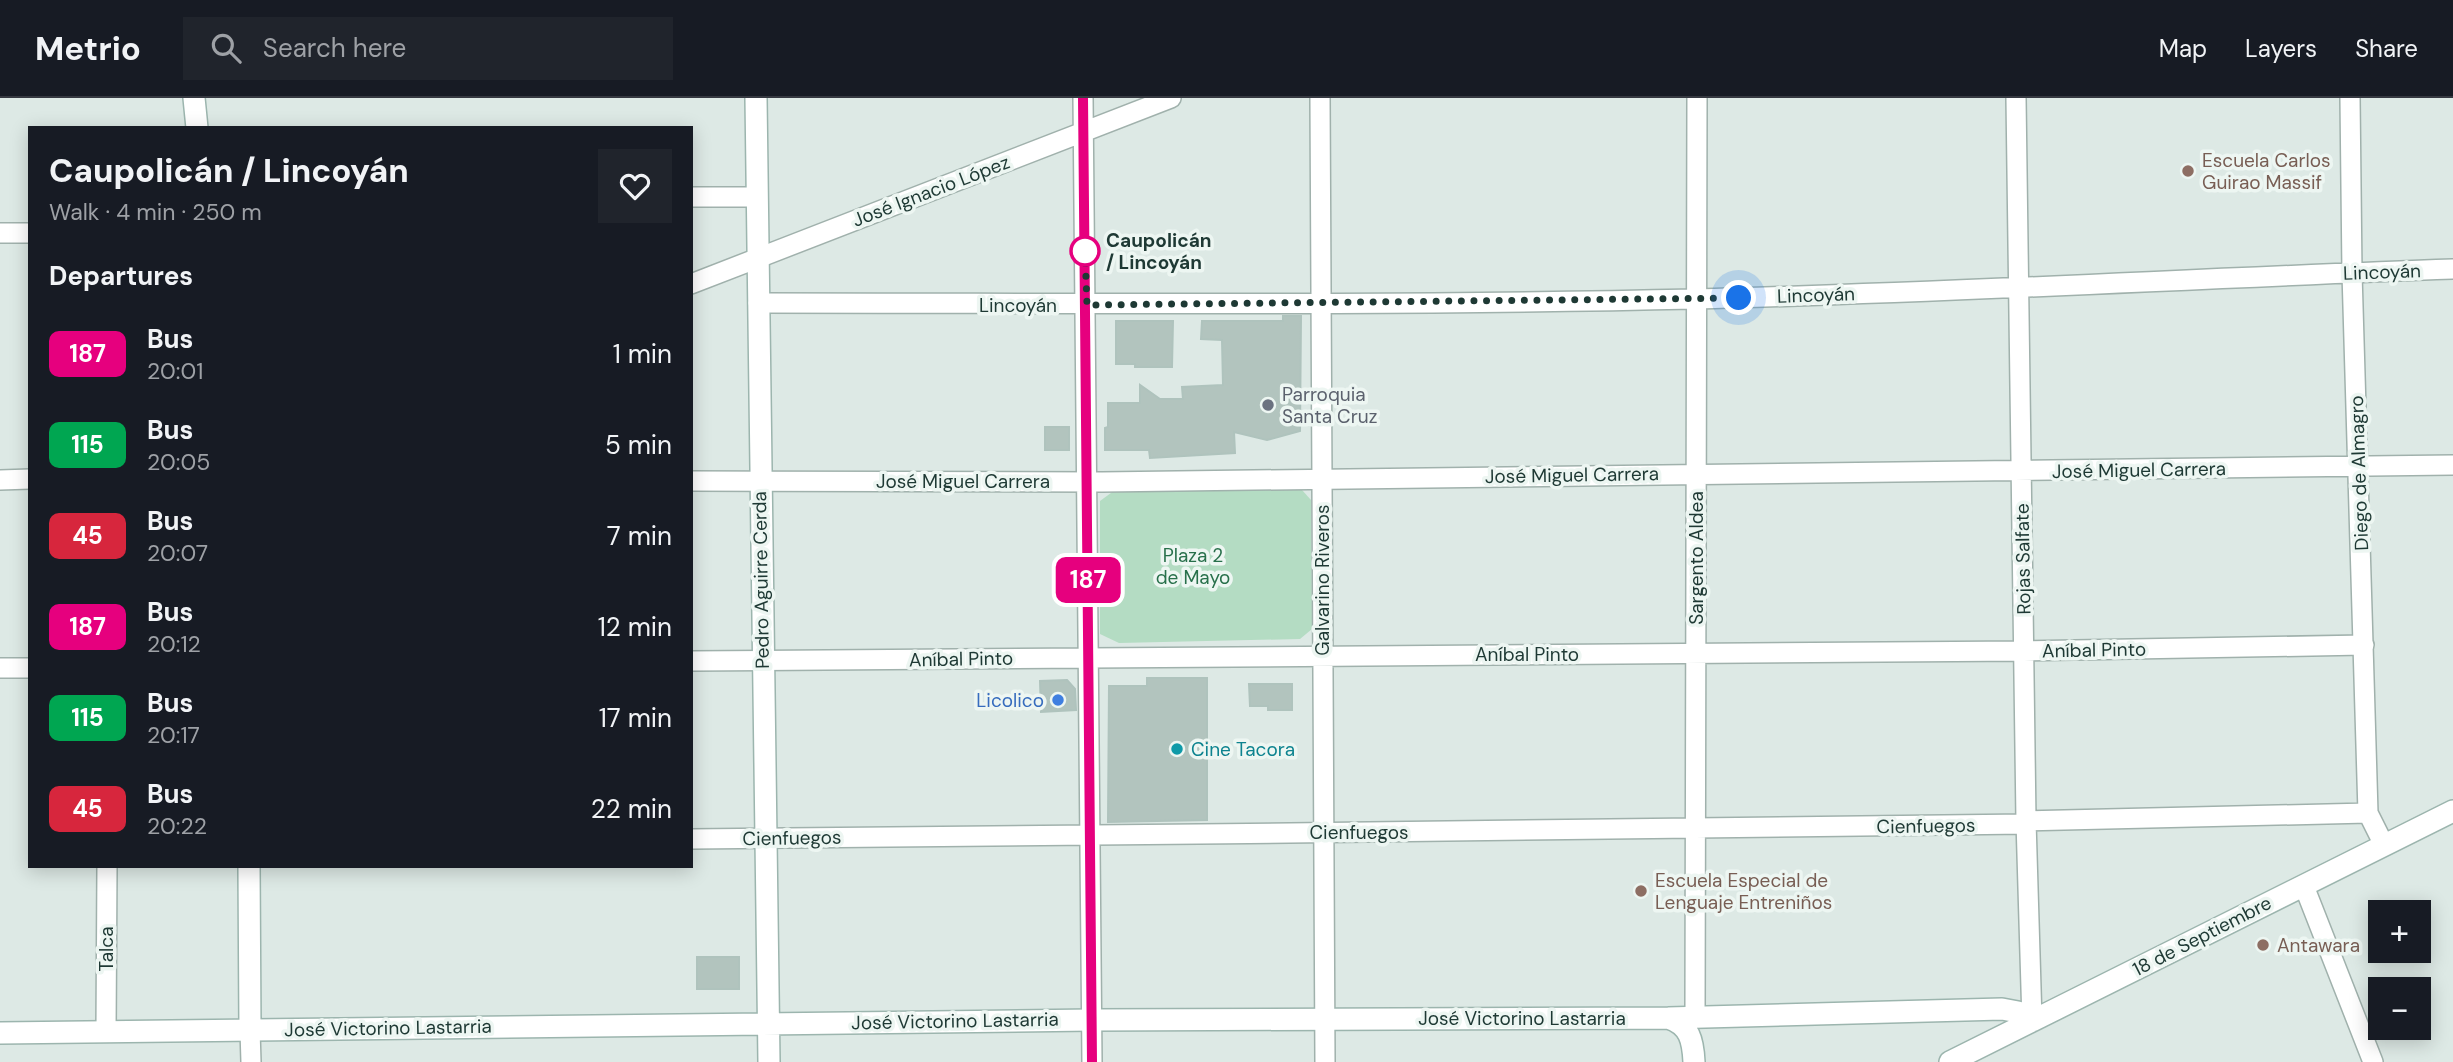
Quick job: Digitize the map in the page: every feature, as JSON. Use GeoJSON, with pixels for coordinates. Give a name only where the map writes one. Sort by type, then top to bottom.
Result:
{"type":"FeatureCollection","features":[{"type":"Feature","properties":{"kind":"main road"},"geometry":{"type":"LineString","coordinates":[[194,98],[197,126]]}},
{"type":"Feature","properties":{"kind":"main road","name":"Pedro Aguirre Cerda"},"geometry":{"type":"LineString","coordinates":[[756,98],[769,1062]]}},
{"type":"Feature","properties":{"kind":"main road","name":"18 de Septiembre"},"geometry":{"type":"LineString","coordinates":[[1955,1061],[2453,811]]}},
{"type":"Feature","properties":{"kind":"main road"},"geometry":{"type":"LineString","coordinates":[[249,868],[250,1030]]}},
{"type":"Feature","properties":{"kind":"main road","name":"José Victorino Lastarria"},"geometry":{"type":"LineString","coordinates":[[0,1033],[1092,1020],[1668,1018],[2002,1009],[2018,1012],[2032,1021]]}},
{"type":"Feature","properties":{"kind":"main road"},"geometry":{"type":"LineString","coordinates":[[1668,1018],[1681,1024],[1690,1034],[1694,1047],[1694,1062]]}},
{"type":"Feature","properties":{"kind":"street"},"geometry":{"type":"LineString","coordinates":[[1083,98],[1092,1062]]}},
{"type":"Feature","properties":{"kind":"street","name":"José Ignacio López"},"geometry":{"type":"LineString","coordinates":[[693,283],[1171,98]]}},
{"type":"Feature","properties":{"kind":"street","name":"Galvarino Riveros"},"geometry":{"type":"LineString","coordinates":[[1320,98],[1325,1062]]}},
{"type":"Feature","properties":{"kind":"street","name":"Sargento Aldea"},"geometry":{"type":"LineString","coordinates":[[1695,1017],[1697,98]]}},
{"type":"Feature","properties":{"kind":"street","name":"Rojas Salfate"},"geometry":{"type":"LineString","coordinates":[[2016,98],[2026,822],[2032,1021]]}},
{"type":"Feature","properties":{"kind":"street","name":"Diego de Almagro"},"geometry":{"type":"LineString","coordinates":[[2350,98],[2352,273],[2368,813],[2384,845]]}},
{"type":"Feature","properties":{"kind":"street"},"geometry":{"type":"LineString","coordinates":[[693,197],[757,197]]}},
{"type":"Feature","properties":{"kind":"street"},"geometry":{"type":"LineString","coordinates":[[0,233],[28,233]]}},
{"type":"Feature","properties":{"kind":"street","name":"Lincoyán"},"geometry":{"type":"LineString","coordinates":[[758,303],[1087,305],[1696,299],[2453,269]]}},
{"type":"Feature","properties":{"kind":"street","name":"José Miguel Carrera"},"geometry":{"type":"LineString","coordinates":[[693,481],[1088,482],[2453,465]]}},
{"type":"Feature","properties":{"kind":"street"},"geometry":{"type":"LineString","coordinates":[[0,480],[28,479]]}},
{"type":"Feature","properties":{"kind":"street","name":"Aníbal Pinto"},"geometry":{"type":"LineString","coordinates":[[693,662],[2024,651],[2364,645]]}},
{"type":"Feature","properties":{"kind":"street"},"geometry":{"type":"LineString","coordinates":[[0,668],[28,668]]}},
{"type":"Feature","properties":{"kind":"street","name":"Cienfuegos"},"geometry":{"type":"LineString","coordinates":[[693,839],[1090,833],[1695,831],[2368,813]]}},
{"type":"Feature","properties":{"kind":"street","name":"Talca"},"geometry":{"type":"LineString","coordinates":[[106,1031],[107,868]]}},
{"type":"Feature","properties":{"kind":"street"},"geometry":{"type":"LineString","coordinates":[[2304,886],[2373,1062]]}},
{"type":"Feature","properties":{"kind":"street"},"geometry":{"type":"LineString","coordinates":[[250,1030],[251,1062]]}},
{"type":"Feature","properties":{"kind":"green space","name":"Plaza 2 de Mayo"},"geometry":{"type":"Polygon","coordinates":[[[1115,490],[1302,490],[1311,500],[1312,629],[1300,639],[1119,643],[1100,634],[1100,501],[1115,490]]]}},
{"type":"Feature","properties":{"kind":"building"},"geometry":{"type":"Polygon","coordinates":[[[1283,316],[1301,316],[1300,431],[1267,440],[1234,432],[1235,453],[1150,458],[1149,450],[1105,450],[1108,403],[1140,403],[1140,385],[1160,399],[1183,399],[1182,387],[1223,385],[1222,340],[1201,339],[1202,321],[1283,321],[1283,316]]]}},
{"type":"Feature","properties":{"kind":"building"},"geometry":{"type":"Polygon","coordinates":[[[1116,321],[1173,321],[1172,367],[1116,364],[1116,321]]]}},
{"type":"Feature","properties":{"kind":"building"},"geometry":{"type":"Polygon","coordinates":[[[1045,427],[1069,427],[1069,450],[1045,450],[1045,427]]]}},
{"type":"Feature","properties":{"kind":"building","name":"Cine Tacora"},"geometry":{"type":"Polygon","coordinates":[[[1147,678],[1207,678],[1207,820],[1108,822],[1109,686],[1147,686],[1147,678]]]}},
{"type":"Feature","properties":{"kind":"building","name":"Licolico"},"geometry":{"type":"Polygon","coordinates":[[[1067,680],[1075,689],[1076,710],[1041,712],[1040,681],[1067,680]]]}},
{"type":"Feature","properties":{"kind":"building"},"geometry":{"type":"Polygon","coordinates":[[[1249,684],[1292,684],[1292,710],[1268,710],[1268,706],[1250,706],[1249,684]]]}},
{"type":"Feature","properties":{"kind":"building"},"geometry":{"type":"Polygon","coordinates":[[[697,957],[739,957],[739,989],[697,989],[697,957]]]}},
{"type":"Feature","properties":{"kind":"bus line","name":"187"},"geometry":{"type":"LineString","coordinates":[[1083,98],[1092,1062]]}},
{"type":"Feature","properties":{"kind":"place","name":"Escuela Carlos Guirao Massif"},"geometry":{"type":"Point","coordinates":[2188,171]}},
{"type":"Feature","properties":{"kind":"place","name":"Caupolicán / Lincoyán"},"geometry":{"type":"Point","coordinates":[1085,251]}},
{"type":"Feature","properties":{"kind":"place","name":"Parroquia Santa Cruz"},"geometry":{"type":"Point","coordinates":[1268,405]}},
{"type":"Feature","properties":{"kind":"place","name":"Licolico"},"geometry":{"type":"Point","coordinates":[1058,700]}},
{"type":"Feature","properties":{"kind":"place","name":"Cine Tacora"},"geometry":{"type":"Point","coordinates":[1177,749]}},
{"type":"Feature","properties":{"kind":"place","name":"Escuela Especial de Lenguaje Entreniños"},"geometry":{"type":"Point","coordinates":[1641,891]}},
{"type":"Feature","properties":{"kind":"place","name":"Antawara"},"geometry":{"type":"Point","coordinates":[2263,945]}},
{"type":"Feature","properties":{"kind":"route"},"geometry":{"type":"LineString","coordinates":[[1085,251],[1087,305],[1739,298]]}}]}
